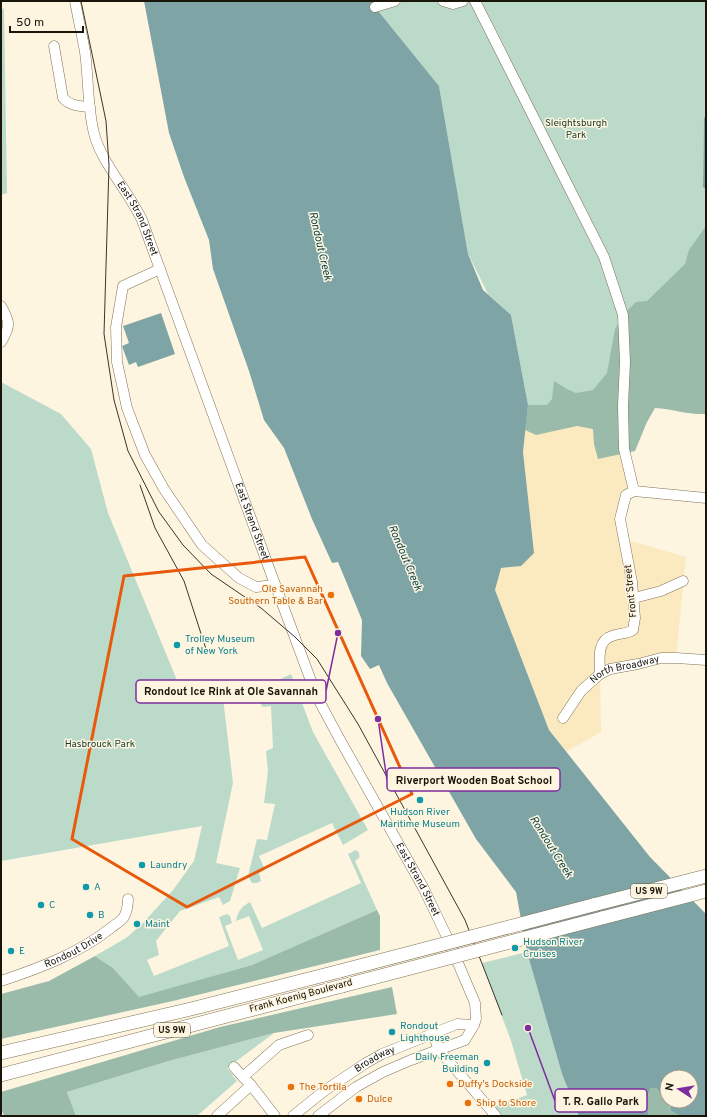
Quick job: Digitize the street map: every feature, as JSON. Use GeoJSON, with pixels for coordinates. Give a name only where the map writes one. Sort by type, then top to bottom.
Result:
{"type":"FeatureCollection","features":[{"type":"Feature","properties":{"kind":"main road","name":"Frank Koenig Boulevard"},"geometry":{"type":"LineString","coordinates":[[1,1053],[190,1009],[706,876]]}},
{"type":"Feature","properties":{"kind":"main road","name":"Frank Koenig Boulevard"},"geometry":{"type":"LineString","coordinates":[[1,1075],[706,891]]}},
{"type":"Feature","properties":{"kind":"street","name":"East Strand Street"},"geometry":{"type":"LineString","coordinates":[[75,1],[85,52],[90,107],[95,137],[109,165],[142,220],[275,584],[318,697],[339,738],[424,889],[446,935],[475,1003],[476,1019],[474,1025]]}},
{"type":"Feature","properties":{"kind":"street"},"geometry":{"type":"LineString","coordinates":[[375,7],[395,1]]}},
{"type":"Feature","properties":{"kind":"street"},"geometry":{"type":"LineString","coordinates":[[443,1],[453,4],[463,1]]}},
{"type":"Feature","properties":{"kind":"street"},"geometry":{"type":"LineString","coordinates":[[475,1],[604,257],[623,314],[626,362],[623,406],[624,449],[634,491],[706,498]]}},
{"type":"Feature","properties":{"kind":"street"},"geometry":{"type":"LineString","coordinates":[[54,46],[63,98],[67,102],[77,106],[90,107]]}},
{"type":"Feature","properties":{"kind":"street"},"geometry":{"type":"LineString","coordinates":[[160,269],[123,286],[116,327],[117,362],[127,408],[145,455],[164,489],[202,545],[239,578],[256,587],[275,584]]}},
{"type":"Feature","properties":{"kind":"street"},"geometry":{"type":"LineString","coordinates":[[1,306],[9,323],[8,332],[1,342]]}},
{"type":"Feature","properties":{"kind":"street","name":"Front Street"},"geometry":{"type":"LineString","coordinates":[[600,674],[600,654],[604,640],[633,630],[635,618],[634,598],[620,519],[626,495],[634,491]]}},
{"type":"Feature","properties":{"kind":"street"},"geometry":{"type":"LineString","coordinates":[[634,598],[661,591],[683,581]]}},
{"type":"Feature","properties":{"kind":"street","name":"North Broadway"},"geometry":{"type":"LineString","coordinates":[[563,718],[581,691],[600,674],[610,669],[661,658],[706,660]]}},
{"type":"Feature","properties":{"kind":"street","name":"Rondout Drive"},"geometry":{"type":"LineString","coordinates":[[1,981],[34,970],[91,942],[123,919],[128,907],[128,899]]}},
{"type":"Feature","properties":{"kind":"street","name":"Broadway"},"geometry":{"type":"LineString","coordinates":[[293,1116],[324,1091],[382,1054],[457,1024],[474,1025],[465,1040],[411,1060],[376,1076],[356,1087],[318,1116]]}},
{"type":"Feature","properties":{"kind":"street"},"geometry":{"type":"LineString","coordinates":[[433,1034],[439,1050],[496,1116]]}},
{"type":"Feature","properties":{"kind":"street"},"geometry":{"type":"LineString","coordinates":[[244,1077],[279,1045],[308,1036]]}},
{"type":"Feature","properties":{"kind":"street"},"geometry":{"type":"LineString","coordinates":[[234,1067],[251,1085],[275,1116]]}},
{"type":"Feature","properties":{"kind":"street"},"geometry":{"type":"LineString","coordinates":[[217,1116],[251,1085]]}},
{"type":"Feature","properties":{"kind":"highlighted area"},"geometry":{"type":"Polygon","coordinates":[[[305,557],[412,794],[187,907],[72,839],[124,576],[305,557]]]}},
{"type":"Feature","properties":{"kind":"shaded area"},"geometry":{"type":"Polygon","coordinates":[[[623,406],[634,491],[626,495],[624,539],[686,557],[676,658],[600,674],[601,732],[566,752],[549,730],[495,590],[501,568],[521,566],[523,452],[525,430],[623,406]]]}},
{"type":"Feature","properties":{"kind":"green space","name":"Sleightsburgh Park"},"geometry":{"type":"Polygon","coordinates":[[[374,1],[706,1],[706,115],[704,118],[703,187],[706,190],[706,378],[623,406],[525,430],[528,405],[511,315],[488,294],[468,254],[439,86],[375,7],[374,1]]]}},
{"type":"Feature","properties":{"kind":"green space"},"geometry":{"type":"Polygon","coordinates":[[[4,8],[7,193],[1,195],[1,10],[4,8]]]}},
{"type":"Feature","properties":{"kind":"green space"},"geometry":{"type":"Polygon","coordinates":[[[706,226],[706,414],[693,414],[655,408],[647,422],[635,451],[598,459],[594,444],[593,429],[577,426],[536,435],[525,430],[528,405],[547,405],[552,399],[554,381],[576,393],[593,390],[607,373],[615,329],[623,315],[636,302],[647,301],[685,264],[689,250],[706,226]]]}},
{"type":"Feature","properties":{"kind":"green space","name":"Hasbrouck Park"},"geometry":{"type":"Polygon","coordinates":[[[1,382],[61,414],[91,449],[108,513],[181,690],[221,681],[233,783],[216,863],[240,868],[230,901],[223,905],[219,897],[180,911],[156,941],[159,955],[147,960],[154,976],[229,946],[219,917],[227,914],[230,916],[232,923],[225,926],[238,960],[263,950],[249,916],[236,921],[242,908],[250,902],[262,928],[361,883],[348,854],[356,850],[359,853],[359,858],[355,861],[377,910],[252,965],[139,998],[113,968],[95,956],[126,938],[143,923],[173,890],[194,861],[202,826],[1,861],[1,382]]]}},
{"type":"Feature","properties":{"kind":"green space"},"geometry":{"type":"Polygon","coordinates":[[[291,674],[313,732],[368,830],[343,845],[332,823],[259,856],[265,870],[259,873],[261,881],[252,883],[248,876],[257,839],[267,840],[275,804],[264,803],[268,771],[266,751],[273,748],[271,706],[263,707],[261,705],[262,698],[264,693],[271,685],[291,674]]]}},
{"type":"Feature","properties":{"kind":"green space"},"geometry":{"type":"Polygon","coordinates":[[[377,910],[380,916],[380,950],[173,1001],[1,1039],[1,994],[49,981],[95,956],[113,968],[139,997],[252,965],[377,910]]]}},
{"type":"Feature","properties":{"kind":"green space"},"geometry":{"type":"Polygon","coordinates":[[[527,952],[562,1074],[579,1116],[497,1116],[490,1108],[527,1095],[511,1041],[482,963],[527,952]]]}},
{"type":"Feature","properties":{"kind":"green space"},"geometry":{"type":"Polygon","coordinates":[[[392,987],[397,1014],[274,1033],[169,1061],[67,1092],[76,1116],[4,1116],[1,1108],[1,1092],[220,1027],[392,987]]]}},
{"type":"Feature","properties":{"kind":"green space"},"geometry":{"type":"Polygon","coordinates":[[[274,1033],[227,1068],[237,1081],[197,1116],[76,1116],[67,1092],[169,1061],[274,1033]]]}},
{"type":"Feature","properties":{"kind":"green space"},"geometry":{"type":"Polygon","coordinates":[[[651,1088],[656,1088],[659,1091],[659,1109],[670,1109],[671,1111],[680,1116],[649,1116],[647,1102],[648,1094],[651,1088]]]}},
{"type":"Feature","properties":{"kind":"water","name":"Rondout Creek"},"geometry":{"type":"Polygon","coordinates":[[[144,1],[374,1],[375,7],[439,86],[468,254],[483,290],[511,315],[528,405],[523,452],[534,553],[521,566],[501,568],[495,590],[549,730],[650,857],[706,914],[706,1116],[680,1116],[671,1111],[670,1109],[699,1109],[699,1069],[659,1069],[659,1091],[656,1088],[651,1088],[648,1094],[647,1102],[649,1116],[579,1116],[562,1074],[527,952],[516,892],[476,839],[387,683],[379,665],[370,669],[361,656],[362,620],[338,562],[332,563],[312,519],[284,448],[264,420],[249,371],[213,269],[209,240],[184,177],[169,133],[144,1]]]}},
{"type":"Feature","properties":{"kind":"water"},"geometry":{"type":"Polygon","coordinates":[[[706,115],[706,190],[703,187],[704,118],[706,115]]]}},
{"type":"Feature","properties":{"kind":"water"},"geometry":{"type":"Polygon","coordinates":[[[161,313],[175,354],[138,367],[136,362],[129,365],[122,346],[129,343],[123,326],[161,313]]]}},
{"type":"Feature","properties":{"kind":"tram line"},"geometry":{"type":"LineString","coordinates":[[81,1],[106,121],[109,165],[104,334],[114,400],[128,451],[159,512],[183,545],[211,574],[261,608],[295,637],[317,659],[358,724],[465,920],[502,1015]]}},
{"type":"Feature","properties":{"kind":"tram line"},"geometry":{"type":"LineString","coordinates":[[140,485],[155,528],[184,581],[206,649]]}},
{"type":"Feature","properties":{"kind":"place","name":"Ole Savannah Southern Table & Bar"},"geometry":{"type":"Point","coordinates":[331,595]}},
{"type":"Feature","properties":{"kind":"place","name":"Rondout Ice Rink at Ole Savannah"},"geometry":{"type":"Point","coordinates":[338,633]}},
{"type":"Feature","properties":{"kind":"place","name":"Trolley Museum of New York"},"geometry":{"type":"Point","coordinates":[177,645]}},
{"type":"Feature","properties":{"kind":"place","name":"Riverport Wooden Boat School"},"geometry":{"type":"Point","coordinates":[378,719]}},
{"type":"Feature","properties":{"kind":"place","name":"Hudson River Maritime Museum"},"geometry":{"type":"Point","coordinates":[420,800]}},
{"type":"Feature","properties":{"kind":"place","name":"Laundry"},"geometry":{"type":"Point","coordinates":[142,865]}},
{"type":"Feature","properties":{"kind":"place","name":"A"},"geometry":{"type":"Point","coordinates":[86,887]}},
{"type":"Feature","properties":{"kind":"place","name":"C"},"geometry":{"type":"Point","coordinates":[41,905]}},
{"type":"Feature","properties":{"kind":"place","name":"B"},"geometry":{"type":"Point","coordinates":[90,915]}},
{"type":"Feature","properties":{"kind":"place","name":"Maint"},"geometry":{"type":"Point","coordinates":[137,924]}},
{"type":"Feature","properties":{"kind":"place","name":"Hudson River Cruises"},"geometry":{"type":"Point","coordinates":[515,948]}},
{"type":"Feature","properties":{"kind":"place","name":"E"},"geometry":{"type":"Point","coordinates":[11,951]}},
{"type":"Feature","properties":{"kind":"place","name":"T. R. Gallo Park"},"geometry":{"type":"Point","coordinates":[528,1028]}},
{"type":"Feature","properties":{"kind":"place","name":"Rondout Lighthouse"},"geometry":{"type":"Point","coordinates":[392,1032]}},
{"type":"Feature","properties":{"kind":"place","name":"Daily Freeman Building"},"geometry":{"type":"Point","coordinates":[487,1063]}},
{"type":"Feature","properties":{"kind":"place","name":"Duffy's Dockside"},"geometry":{"type":"Point","coordinates":[450,1084]}},
{"type":"Feature","properties":{"kind":"place","name":"The Tortila"},"geometry":{"type":"Point","coordinates":[291,1087]}},
{"type":"Feature","properties":{"kind":"place","name":"Dulce"},"geometry":{"type":"Point","coordinates":[359,1099]}},
{"type":"Feature","properties":{"kind":"place","name":"Ship to Shore"},"geometry":{"type":"Point","coordinates":[468,1103]}}]}
